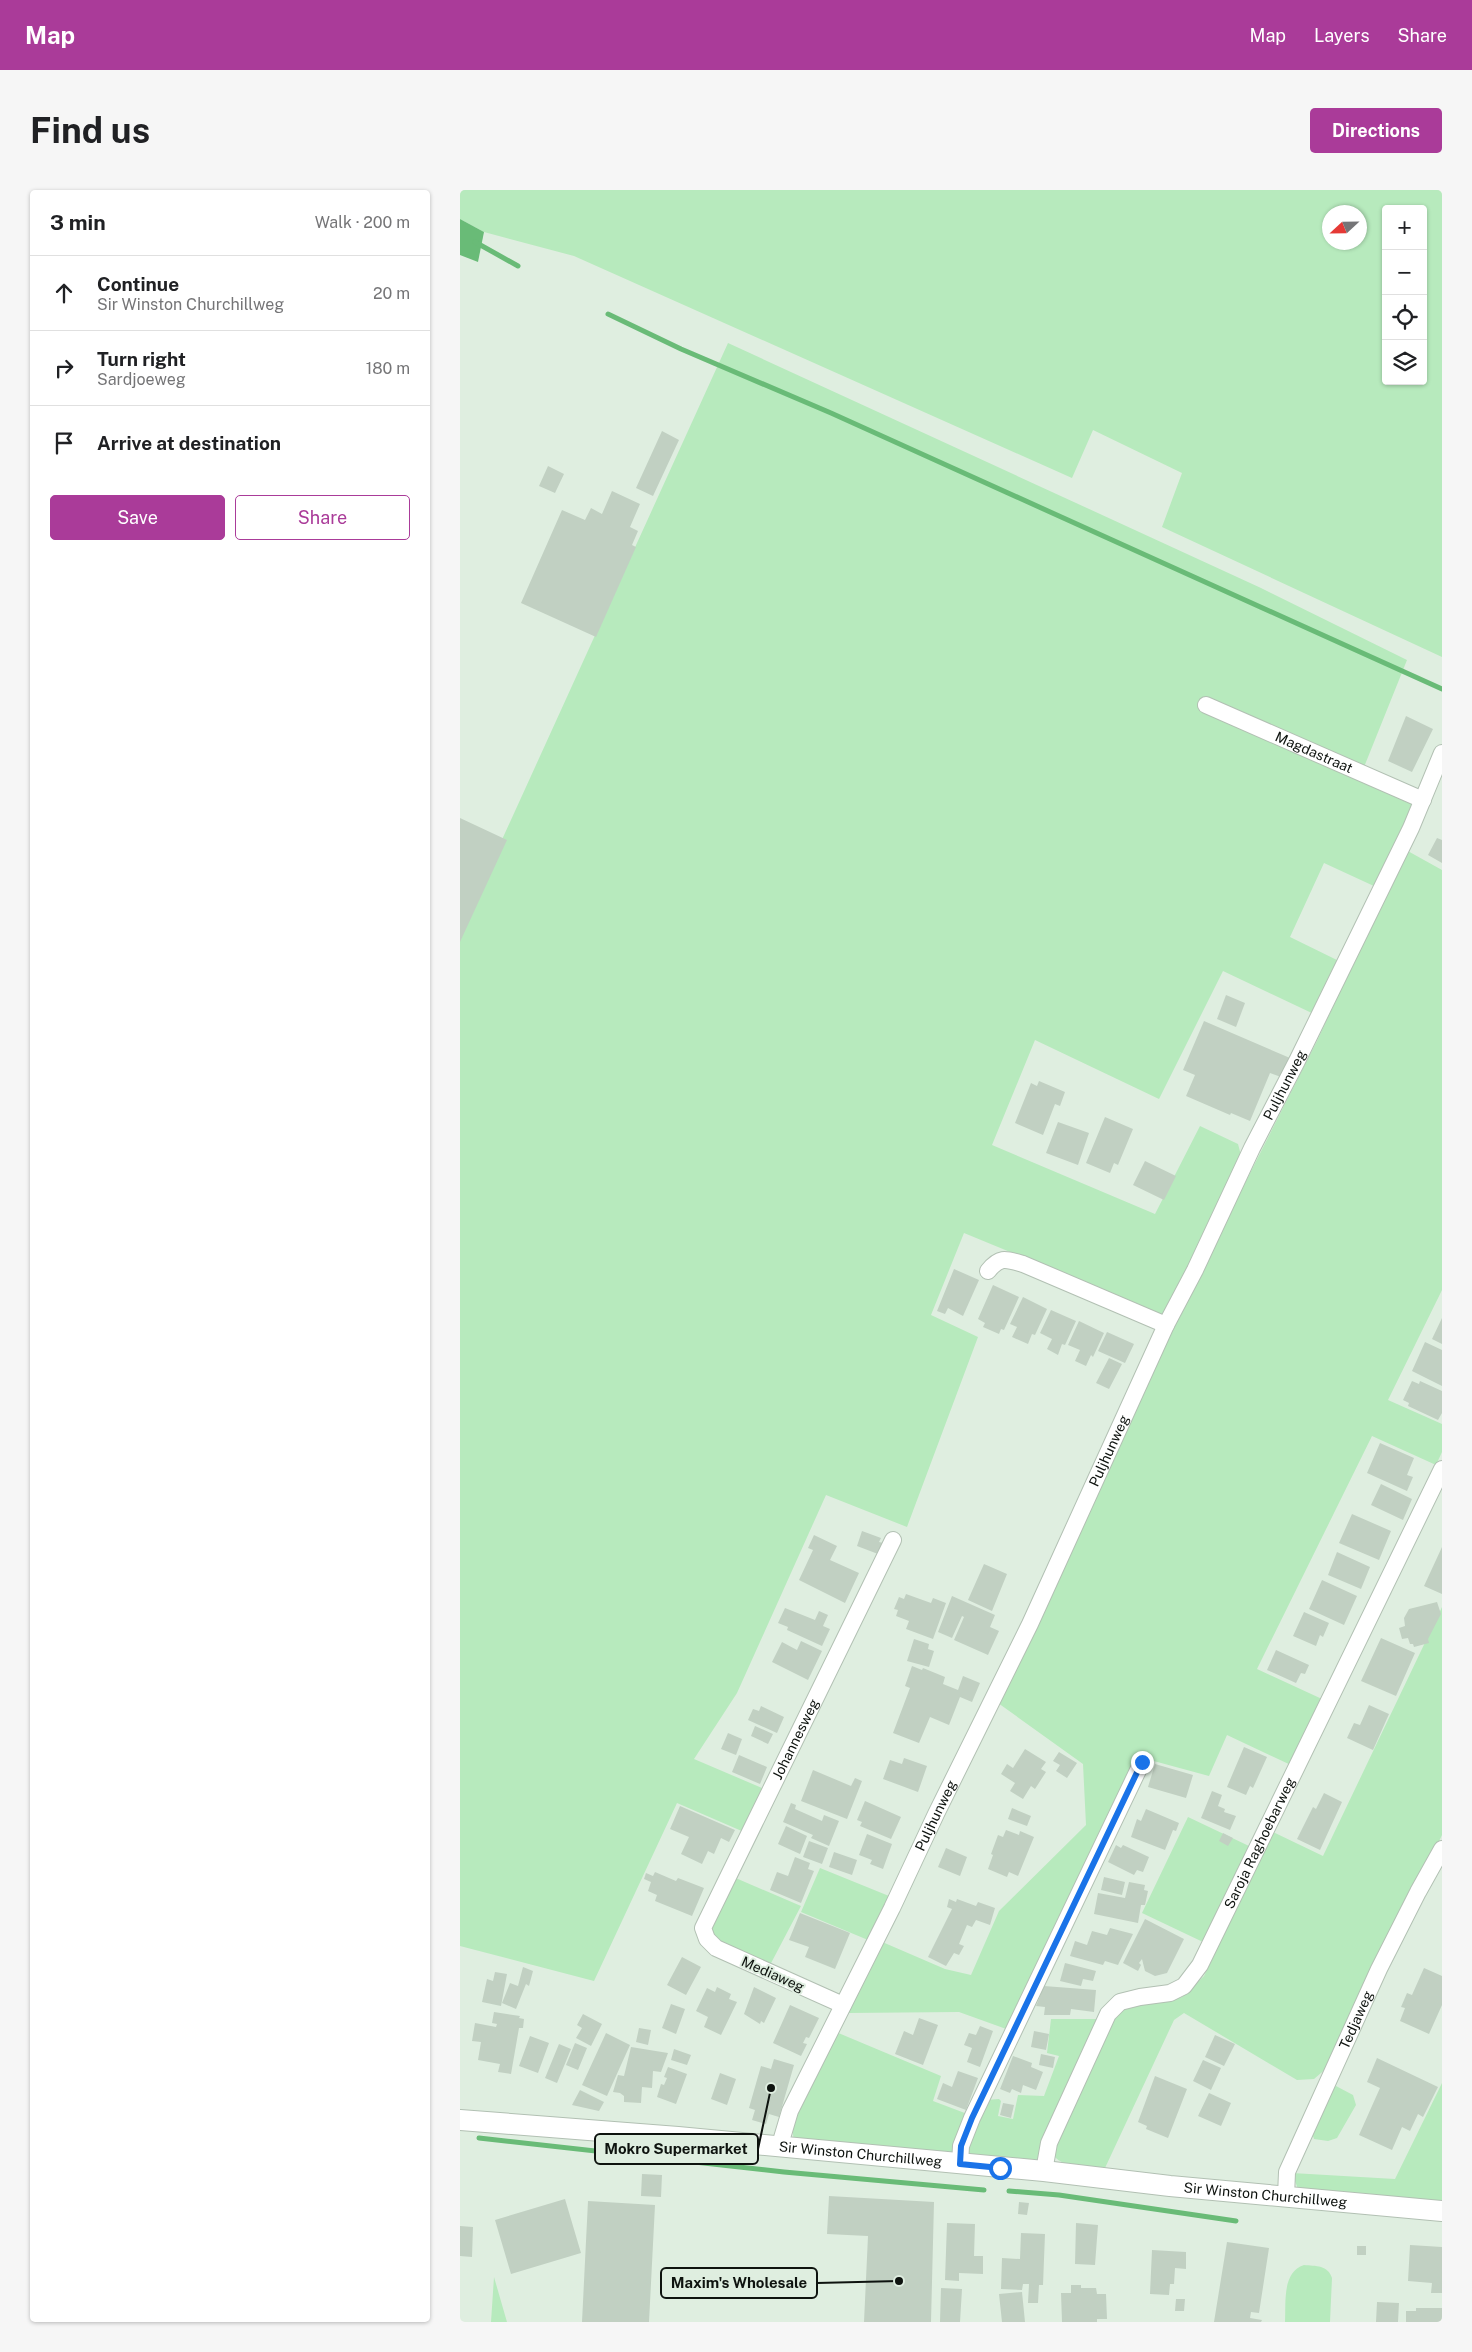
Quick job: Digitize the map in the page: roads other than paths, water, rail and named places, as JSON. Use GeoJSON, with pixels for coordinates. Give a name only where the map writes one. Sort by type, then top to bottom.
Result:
{"type":"FeatureCollection","features":[{"type":"Feature","properties":{"kind":"street","name":"Magdastraat"},"geometry":{"type":"LineString","coordinates":[[1206,704],[1423,800]]}},
{"type":"Feature","properties":{"kind":"street","name":"Puljhunweg"},"geometry":{"type":"LineString","coordinates":[[779,2148],[790,2111],[892,1908],[1026,1632],[1166,1325],[1195,1270],[1252,1148],[1302,1052],[1423,800],[1442,753]]}},
{"type":"Feature","properties":{"kind":"street"},"geometry":{"type":"LineString","coordinates":[[988,1271],[996,1262],[1006,1259],[1023,1264],[1166,1325]]}},
{"type":"Feature","properties":{"kind":"street","name":"Saroja Raghoebarweg"},"geometry":{"type":"LineString","coordinates":[[1044,2171],[1049,2143],[1108,2014],[1120,2002],[1170,1993],[1184,1986],[1200,1965],[1442,1469]]}},
{"type":"Feature","properties":{"kind":"street","name":"Johannesweg"},"geometry":{"type":"LineString","coordinates":[[707,1939],[703,1928],[893,1540]]}},
{"type":"Feature","properties":{"kind":"street"},"geometry":{"type":"LineString","coordinates":[[960,2164],[961,2146],[972,2118],[1142,1762]]}},
{"type":"Feature","properties":{"kind":"street","name":"Tedjaweg"},"geometry":{"type":"LineString","coordinates":[[1286,2196],[1287,2172],[1380,1969],[1418,1892],[1442,1849]]}},
{"type":"Feature","properties":{"kind":"street","name":"Mediaweg"},"geometry":{"type":"LineString","coordinates":[[707,1939],[716,1948],[842,2005]]}},
{"type":"Feature","properties":{"kind":"street","name":"Sir Winston Churchillweg"},"geometry":{"type":"LineString","coordinates":[[460,2120],[678,2137],[1442,2211]]}},
{"type":"Feature","properties":{"kind":"waterway"},"geometry":{"type":"LineString","coordinates":[[475,242],[518,266]]}},
{"type":"Feature","properties":{"kind":"waterway"},"geometry":{"type":"LineString","coordinates":[[608,314],[681,349],[831,413],[1442,689]]}},
{"type":"Feature","properties":{"kind":"waterway"},"geometry":{"type":"LineString","coordinates":[[479,2138],[784,2172],[984,2190]]}},
{"type":"Feature","properties":{"kind":"waterway"},"geometry":{"type":"LineString","coordinates":[[1009,2191],[1059,2195],[1236,2221]]}},
{"type":"Feature","properties":{"kind":"place","name":"Mokro Supermarket"},"geometry":{"type":"Point","coordinates":[771,2088]}},
{"type":"Feature","properties":{"kind":"place","name":"Maxim's Wholesale"},"geometry":{"type":"Point","coordinates":[899,2281]}}]}
